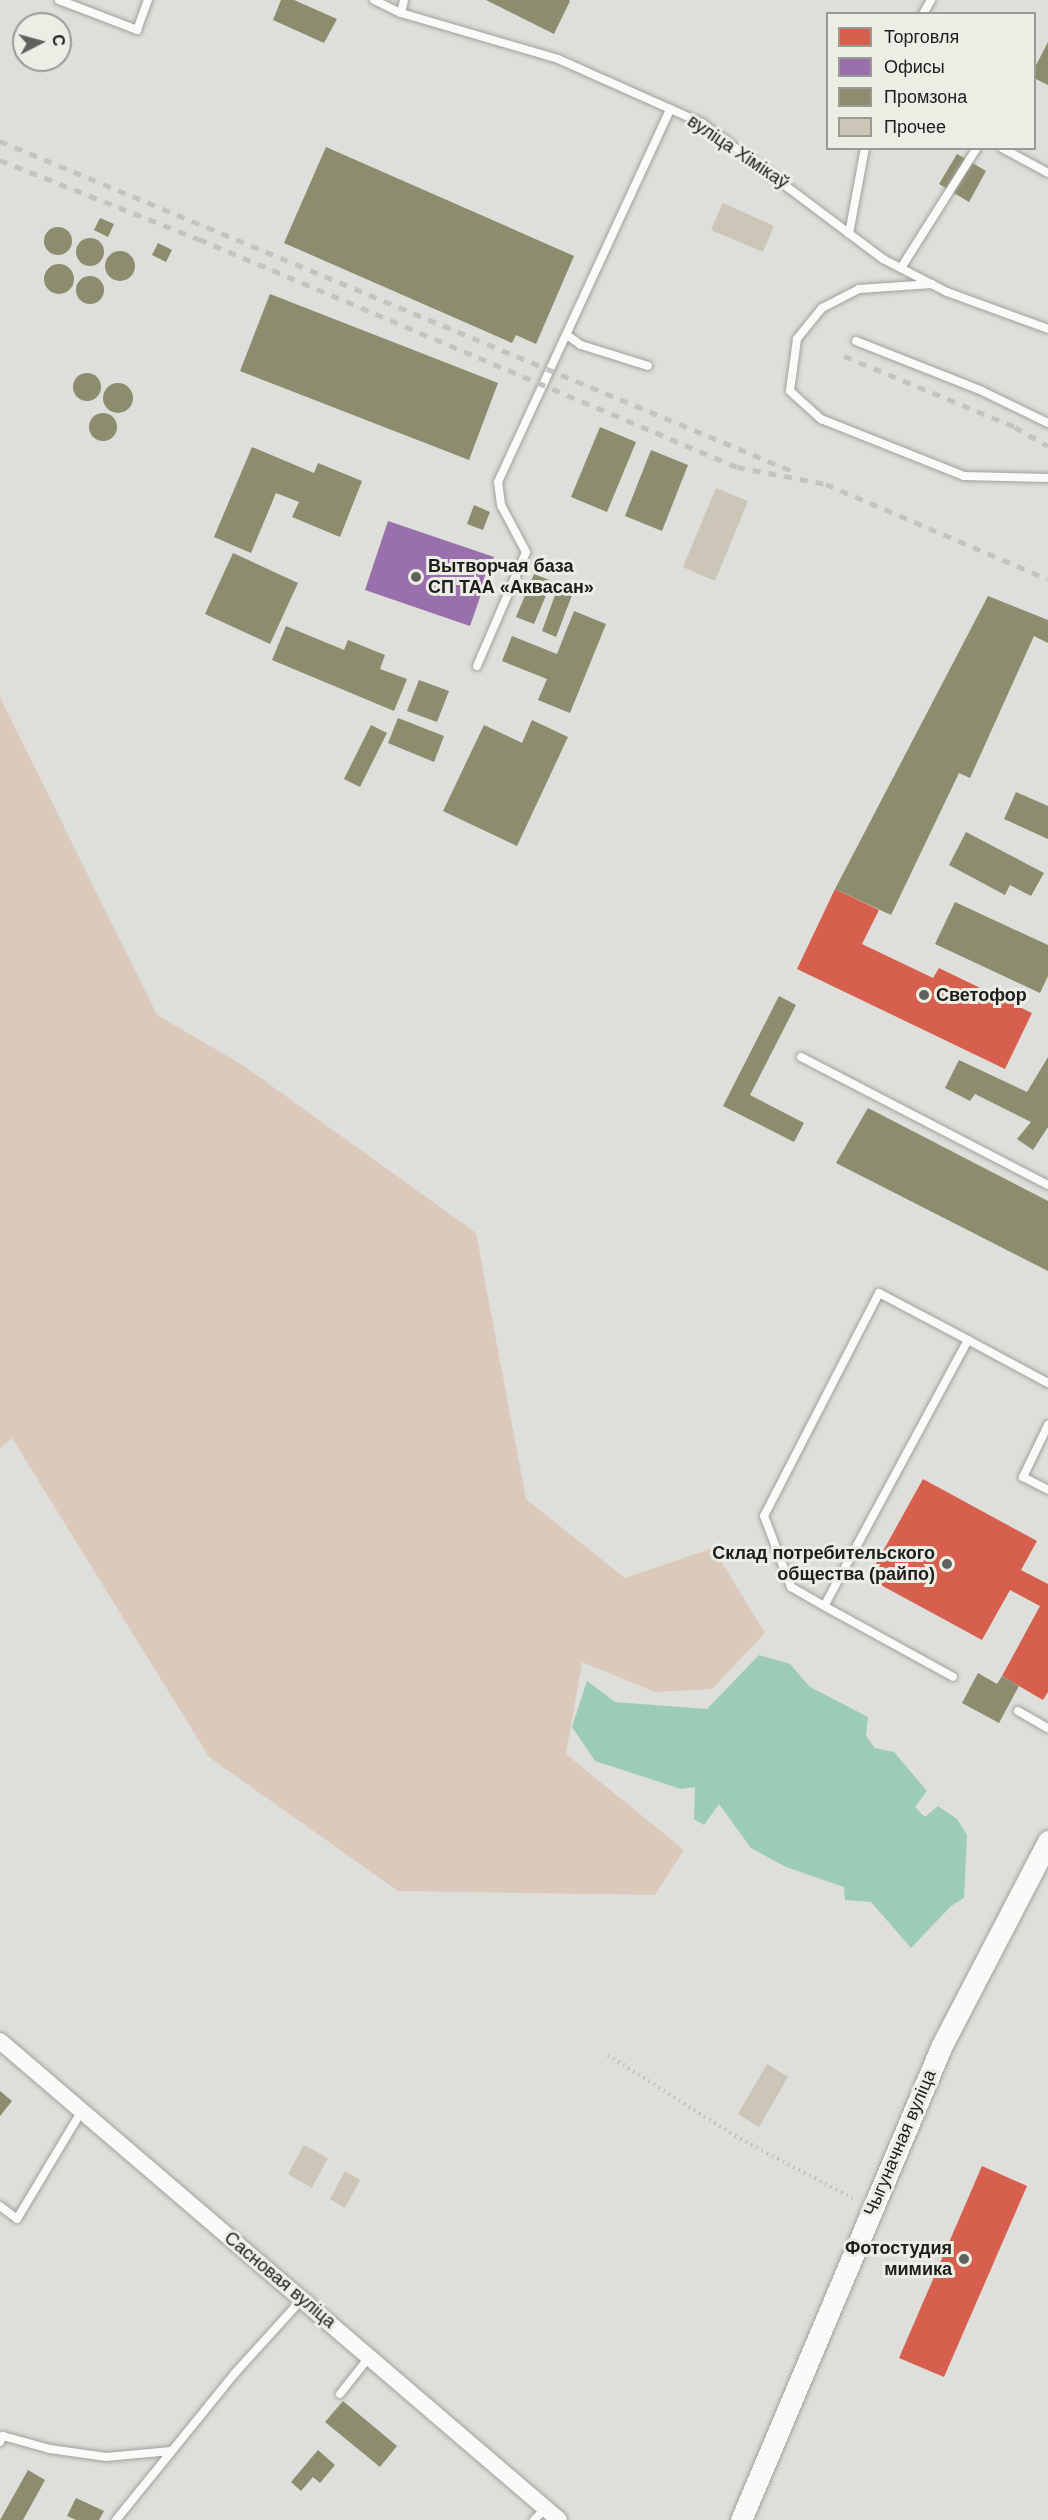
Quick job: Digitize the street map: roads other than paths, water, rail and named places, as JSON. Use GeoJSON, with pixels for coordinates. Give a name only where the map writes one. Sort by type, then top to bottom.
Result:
{"type":"FeatureCollection","features":[{"type":"Feature","properties":{"kind":"street","name":"Чыгуначная вуліца"},"geometry":{"type":"LineString","coordinates":[[741,2520],[942,2045],[1048,1841]]}},
{"type":"Feature","properties":{"kind":"street","name":"Сасновая вуліца"},"geometry":{"type":"LineString","coordinates":[[0,2041],[81,2112],[371,2355],[539,2515],[559,2520]]}},
{"type":"Feature","properties":{"kind":"lane"},"geometry":{"type":"LineString","coordinates":[[59,0],[136,30],[148,0]]}},
{"type":"Feature","properties":{"kind":"lane","name":"вуліца Хімікаў"},"geometry":{"type":"LineString","coordinates":[[374,0],[401,13],[558,59],[702,123],[799,192],[849,234],[901,268],[932,284],[1048,329]]}},
{"type":"Feature","properties":{"kind":"lane"},"geometry":{"type":"LineString","coordinates":[[401,13],[404,0]]}},
{"type":"Feature","properties":{"kind":"lane"},"geometry":{"type":"LineString","coordinates":[[477,666],[526,552],[501,505],[498,482],[670,109]]}},
{"type":"Feature","properties":{"kind":"lane"},"geometry":{"type":"LineString","coordinates":[[849,234],[865,150]]}},
{"type":"Feature","properties":{"kind":"lane"},"geometry":{"type":"LineString","coordinates":[[901,268],[976,150]]}},
{"type":"Feature","properties":{"kind":"lane"},"geometry":{"type":"LineString","coordinates":[[1006,150],[1048,173]]}},
{"type":"Feature","properties":{"kind":"lane"},"geometry":{"type":"LineString","coordinates":[[932,284],[859,289],[822,308],[797,339],[790,391],[822,419],[964,476],[1048,478]]}},
{"type":"Feature","properties":{"kind":"lane"},"geometry":{"type":"LineString","coordinates":[[567,335],[581,345],[648,366]]}},
{"type":"Feature","properties":{"kind":"lane"},"geometry":{"type":"LineString","coordinates":[[856,341],[982,391],[1048,423]]}},
{"type":"Feature","properties":{"kind":"lane"},"geometry":{"type":"LineString","coordinates":[[801,1057],[1048,1185]]}},
{"type":"Feature","properties":{"kind":"lane"},"geometry":{"type":"LineString","coordinates":[[953,1677],[791,1587],[764,1516],[879,1293],[1048,1383]]}},
{"type":"Feature","properties":{"kind":"lane"},"geometry":{"type":"LineString","coordinates":[[825,1606],[968,1340]]}},
{"type":"Feature","properties":{"kind":"lane"},"geometry":{"type":"LineString","coordinates":[[1048,1425],[1023,1477],[1048,1490]]}},
{"type":"Feature","properties":{"kind":"lane"},"geometry":{"type":"LineString","coordinates":[[1018,1711],[1048,1728]]}},
{"type":"Feature","properties":{"kind":"lane"},"geometry":{"type":"LineString","coordinates":[[0,2206],[17,2219],[81,2112]]}},
{"type":"Feature","properties":{"kind":"lane"},"geometry":{"type":"LineString","coordinates":[[116,2520],[171,2451],[303,2298]]}},
{"type":"Feature","properties":{"kind":"lane"},"geometry":{"type":"LineString","coordinates":[[340,2394],[371,2355]]}},
{"type":"Feature","properties":{"kind":"lane"},"geometry":{"type":"LineString","coordinates":[[1,2437],[50,2449],[106,2457],[171,2451]]}},
{"type":"Feature","properties":{"kind":"railway"},"geometry":{"type":"LineString","coordinates":[[0,141],[797,473]]}},
{"type":"Feature","properties":{"kind":"railway"},"geometry":{"type":"LineString","coordinates":[[0,160],[199,239],[737,467],[826,484],[1048,579]]}},
{"type":"Feature","properties":{"kind":"railway"},"geometry":{"type":"LineString","coordinates":[[844,356],[1015,427],[1048,446]]}},
{"type":"Feature","properties":{"kind":"place","name":"Вытворчая база СП ТАА «Аквасан»"},"geometry":{"type":"Point","coordinates":[416,577]}},
{"type":"Feature","properties":{"kind":"place","name":"Светофор"},"geometry":{"type":"Point","coordinates":[924,995]}},
{"type":"Feature","properties":{"kind":"place","name":"Склад потребительского общества (райпо)"},"geometry":{"type":"Point","coordinates":[947,1564]}},
{"type":"Feature","properties":{"kind":"place","name":"Фотостудия мимика"},"geometry":{"type":"Point","coordinates":[964,2259]}}]}
